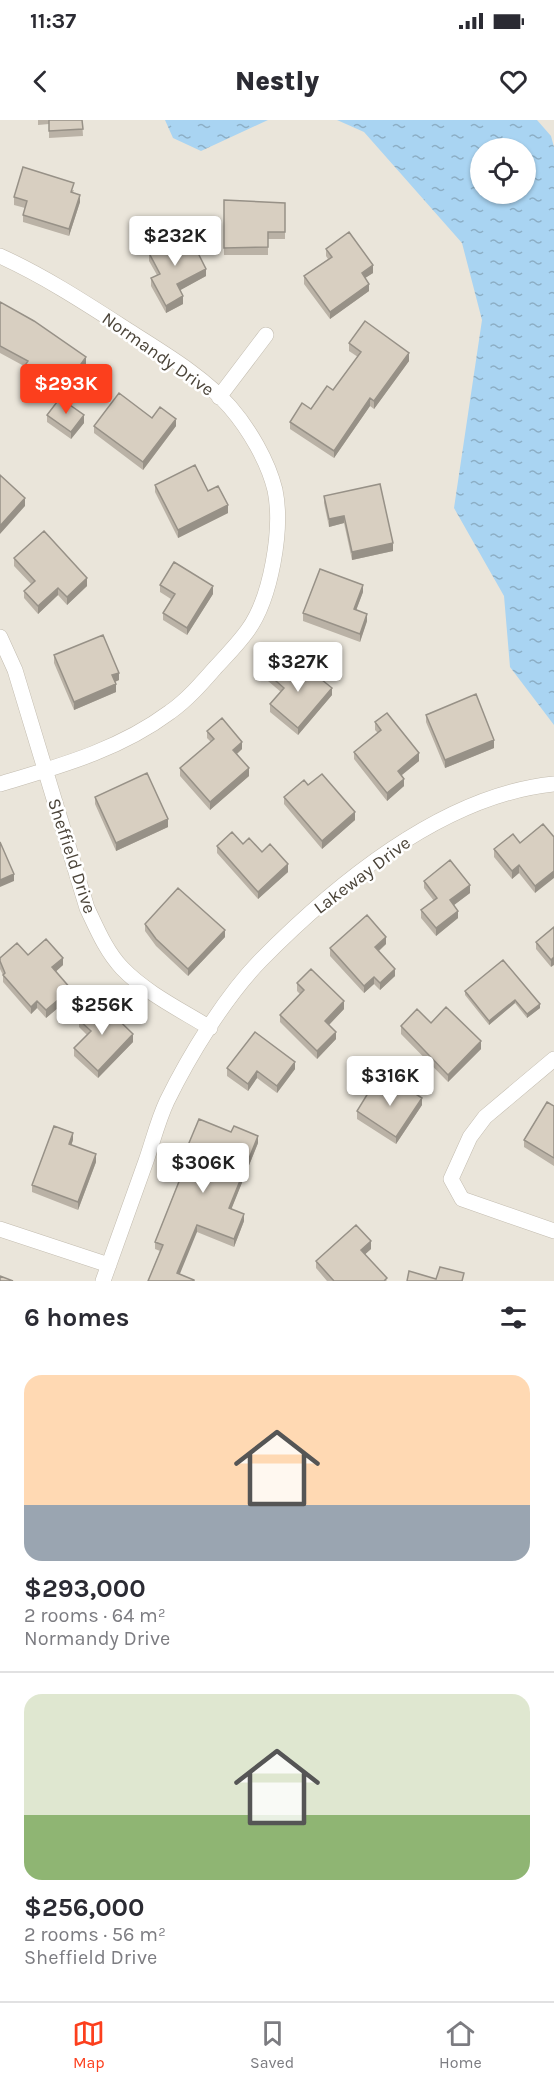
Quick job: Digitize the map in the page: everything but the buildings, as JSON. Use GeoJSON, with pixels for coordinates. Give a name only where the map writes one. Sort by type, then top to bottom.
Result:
{"type":"FeatureCollection","features":[{"type":"Feature","properties":{"kind":"street","name":"Normandy Drive"},"geometry":{"type":"LineString","coordinates":[[0,256],[40,275],[164,354],[230,407],[258,447],[274,489],[276,536],[271,572],[260,607],[248,630],[193,693],[171,712],[105,751],[0,784]]}},
{"type":"Feature","properties":{"kind":"street"},"geometry":{"type":"LineString","coordinates":[[219,397],[266,335]]}},
{"type":"Feature","properties":{"kind":"street","name":"Sheffield Drive"},"geometry":{"type":"LineString","coordinates":[[0,637],[15,670],[87,908],[103,941],[123,968],[155,993],[210,1028]]}},
{"type":"Feature","properties":{"kind":"street","name":"Lakeway Drive"},"geometry":{"type":"LineString","coordinates":[[103,1281],[167,1101],[210,1028],[259,962],[314,911],[368,867],[438,819],[468,804],[554,784]]}},
{"type":"Feature","properties":{"kind":"street"},"geometry":{"type":"LineString","coordinates":[[554,1059],[485,1117],[470,1137],[451,1179],[462,1199],[554,1231]]}},
{"type":"Feature","properties":{"kind":"street"},"geometry":{"type":"LineString","coordinates":[[0,1229],[109,1265]]}},
{"type":"Feature","properties":{"kind":"shaded area"},"geometry":{"type":"Polygon","coordinates":[[[0,120],[554,120],[554,1281],[0,1281],[0,120]]]}},
{"type":"Feature","properties":{"kind":"water"},"geometry":{"type":"Polygon","coordinates":[[[165,120],[268,120],[201,151],[173,138],[165,120]]]}},
{"type":"Feature","properties":{"kind":"water"},"geometry":{"type":"Polygon","coordinates":[[[337,120],[537,120],[551,136],[554,147],[554,725],[510,667],[504,596],[454,508],[482,320],[462,243],[364,132],[337,120]]]}}]}
